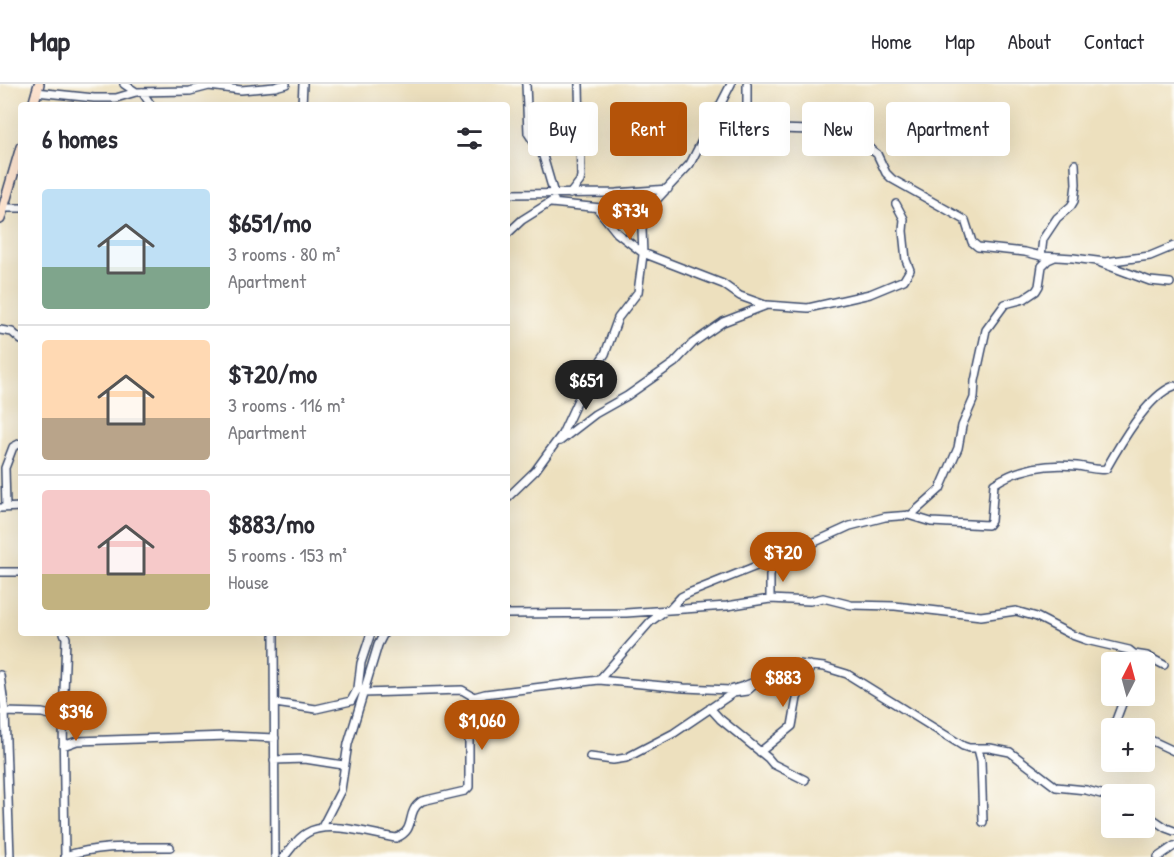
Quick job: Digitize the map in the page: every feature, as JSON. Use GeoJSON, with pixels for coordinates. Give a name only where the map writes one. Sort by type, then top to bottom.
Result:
{"type":"FeatureCollection","features":[{"type":"Feature","properties":{"kind":"street"},"geometry":{"type":"LineString","coordinates":[[124,84],[139,92],[148,102]]}},
{"type":"Feature","properties":{"kind":"street"},"geometry":{"type":"LineString","coordinates":[[37,88],[94,98],[116,98],[139,92],[190,92],[209,86],[241,90],[286,84]]}},
{"type":"Feature","properties":{"kind":"street"},"geometry":{"type":"LineString","coordinates":[[302,102],[303,84]]}},
{"type":"Feature","properties":{"kind":"street"},"geometry":{"type":"LineString","coordinates":[[526,84],[528,133],[543,156],[557,194]]}},
{"type":"Feature","properties":{"kind":"street"},"geometry":{"type":"LineString","coordinates":[[570,194],[581,176],[579,84]]}},
{"type":"Feature","properties":{"kind":"street"},"geometry":{"type":"LineString","coordinates":[[721,102],[731,84]]}},
{"type":"Feature","properties":{"kind":"street"},"geometry":{"type":"LineString","coordinates":[[746,102],[747,84]]}},
{"type":"Feature","properties":{"kind":"street"},"geometry":{"type":"LineString","coordinates":[[790,129],[851,127],[865,145],[877,154],[886,173],[892,179],[968,223],[974,245],[1041,256],[1105,262],[1140,257],[1174,246]]}},
{"type":"Feature","properties":{"kind":"street"},"geometry":{"type":"LineString","coordinates":[[558,442],[587,380],[605,354],[618,318],[638,292],[645,215],[654,202],[690,164],[699,145]]}},
{"type":"Feature","properties":{"kind":"street"},"geometry":{"type":"LineString","coordinates":[[0,219],[18,158]]}},
{"type":"Feature","properties":{"kind":"street"},"geometry":{"type":"LineString","coordinates":[[1041,256],[1043,239],[1057,218],[1074,201],[1075,164]]}},
{"type":"Feature","properties":{"kind":"street"},"geometry":{"type":"LineString","coordinates":[[510,194],[616,193],[668,189]]}},
{"type":"Feature","properties":{"kind":"street"},"geometry":{"type":"LineString","coordinates":[[510,231],[522,220],[551,203],[557,194]]}},
{"type":"Feature","properties":{"kind":"street"},"geometry":{"type":"LineString","coordinates":[[551,203],[618,209],[654,202]]}},
{"type":"Feature","properties":{"kind":"street"},"geometry":{"type":"LineString","coordinates":[[597,208],[617,233],[643,253],[723,284],[740,296],[765,305],[812,307],[870,294],[904,280],[910,270],[906,260],[904,219],[896,204]]}},
{"type":"Feature","properties":{"kind":"street"},"geometry":{"type":"LineString","coordinates":[[4,208],[18,208]]}},
{"type":"Feature","properties":{"kind":"street"},"geometry":{"type":"LineString","coordinates":[[599,680],[650,622],[681,597],[850,526],[913,513],[940,489],[958,448],[962,426],[974,398],[982,341],[989,325],[1005,304],[1024,299],[1036,291],[1042,266],[1055,257]]}},
{"type":"Feature","properties":{"kind":"street"},"geometry":{"type":"LineString","coordinates":[[1093,260],[1150,281],[1170,284]]}},
{"type":"Feature","properties":{"kind":"street"},"geometry":{"type":"LineString","coordinates":[[510,495],[526,481],[558,442],[595,414],[627,396],[674,363],[693,343],[723,322],[765,305]]}},
{"type":"Feature","properties":{"kind":"street"},"geometry":{"type":"LineString","coordinates":[[0,330],[12,332],[18,337]]}},
{"type":"Feature","properties":{"kind":"street"},"geometry":{"type":"LineString","coordinates":[[908,515],[931,522],[988,525],[991,521],[994,484],[1015,472],[1030,467],[1058,466],[1106,470],[1116,449],[1151,402],[1174,386]]}},
{"type":"Feature","properties":{"kind":"street"},"geometry":{"type":"LineString","coordinates":[[18,444],[13,447],[3,468],[3,508],[18,507]]}},
{"type":"Feature","properties":{"kind":"street"},"geometry":{"type":"LineString","coordinates":[[770,600],[771,575],[775,559]]}},
{"type":"Feature","properties":{"kind":"street"},"geometry":{"type":"LineString","coordinates":[[0,572],[18,572]]}},
{"type":"Feature","properties":{"kind":"street"},"geometry":{"type":"LineString","coordinates":[[510,614],[626,613],[727,606],[770,600],[810,601],[828,598],[851,605],[895,606],[981,616],[1016,611],[1037,617],[1072,635],[1132,652]]}},
{"type":"Feature","properties":{"kind":"street"},"geometry":{"type":"LineString","coordinates":[[65,636],[63,746],[65,856],[98,848],[170,847]]}},
{"type":"Feature","properties":{"kind":"street"},"geometry":{"type":"LineString","coordinates":[[274,636],[276,857]]}},
{"type":"Feature","properties":{"kind":"street"},"geometry":{"type":"LineString","coordinates":[[275,704],[322,708],[351,701],[358,688],[361,663],[370,636]]}},
{"type":"Feature","properties":{"kind":"street"},"geometry":{"type":"LineString","coordinates":[[322,827],[341,790],[343,765],[363,693],[382,636]]}},
{"type":"Feature","properties":{"kind":"street"},"geometry":{"type":"LineString","coordinates":[[1155,660],[1164,665]]}},
{"type":"Feature","properties":{"kind":"street"},"geometry":{"type":"LineString","coordinates":[[284,857],[307,832],[322,827],[396,838],[407,831],[416,805],[422,801],[467,789],[470,783],[469,715],[470,705],[474,698],[485,694],[599,680],[730,690],[797,664],[838,669],[963,747],[990,748],[1010,752],[1056,787],[1101,794]]}},
{"type":"Feature","properties":{"kind":"street"},"geometry":{"type":"LineString","coordinates":[[760,752],[792,726],[797,698],[808,676],[810,665]]}},
{"type":"Feature","properties":{"kind":"street"},"geometry":{"type":"LineString","coordinates":[[0,675],[10,857]]}},
{"type":"Feature","properties":{"kind":"street"},"geometry":{"type":"LineString","coordinates":[[591,758],[613,760],[626,758],[674,733],[732,693],[747,691],[756,684],[808,676]]}},
{"type":"Feature","properties":{"kind":"street"},"geometry":{"type":"LineString","coordinates":[[363,693],[462,690],[474,698]]}},
{"type":"Feature","properties":{"kind":"street"},"geometry":{"type":"LineString","coordinates":[[710,708],[772,764],[805,780]]}},
{"type":"Feature","properties":{"kind":"street"},"geometry":{"type":"LineString","coordinates":[[2,712],[42,713],[63,718]]}},
{"type":"Feature","properties":{"kind":"street"},"geometry":{"type":"LineString","coordinates":[[63,735],[71,742]]}},
{"type":"Feature","properties":{"kind":"street"},"geometry":{"type":"LineString","coordinates":[[63,746],[71,742],[228,736],[275,738]]}},
{"type":"Feature","properties":{"kind":"street"},"geometry":{"type":"LineString","coordinates":[[1155,742],[1174,751]]}},
{"type":"Feature","properties":{"kind":"street"},"geometry":{"type":"LineString","coordinates":[[978,748],[981,761],[983,822]]}},
{"type":"Feature","properties":{"kind":"street"},"geometry":{"type":"LineString","coordinates":[[274,760],[305,759],[343,765]]}},
{"type":"Feature","properties":{"kind":"street"},"geometry":{"type":"LineString","coordinates":[[1155,820],[1174,831]]}},
{"type":"Feature","properties":{"kind":"street"},"geometry":{"type":"LineString","coordinates":[[1158,857],[1174,846]]}}]}
